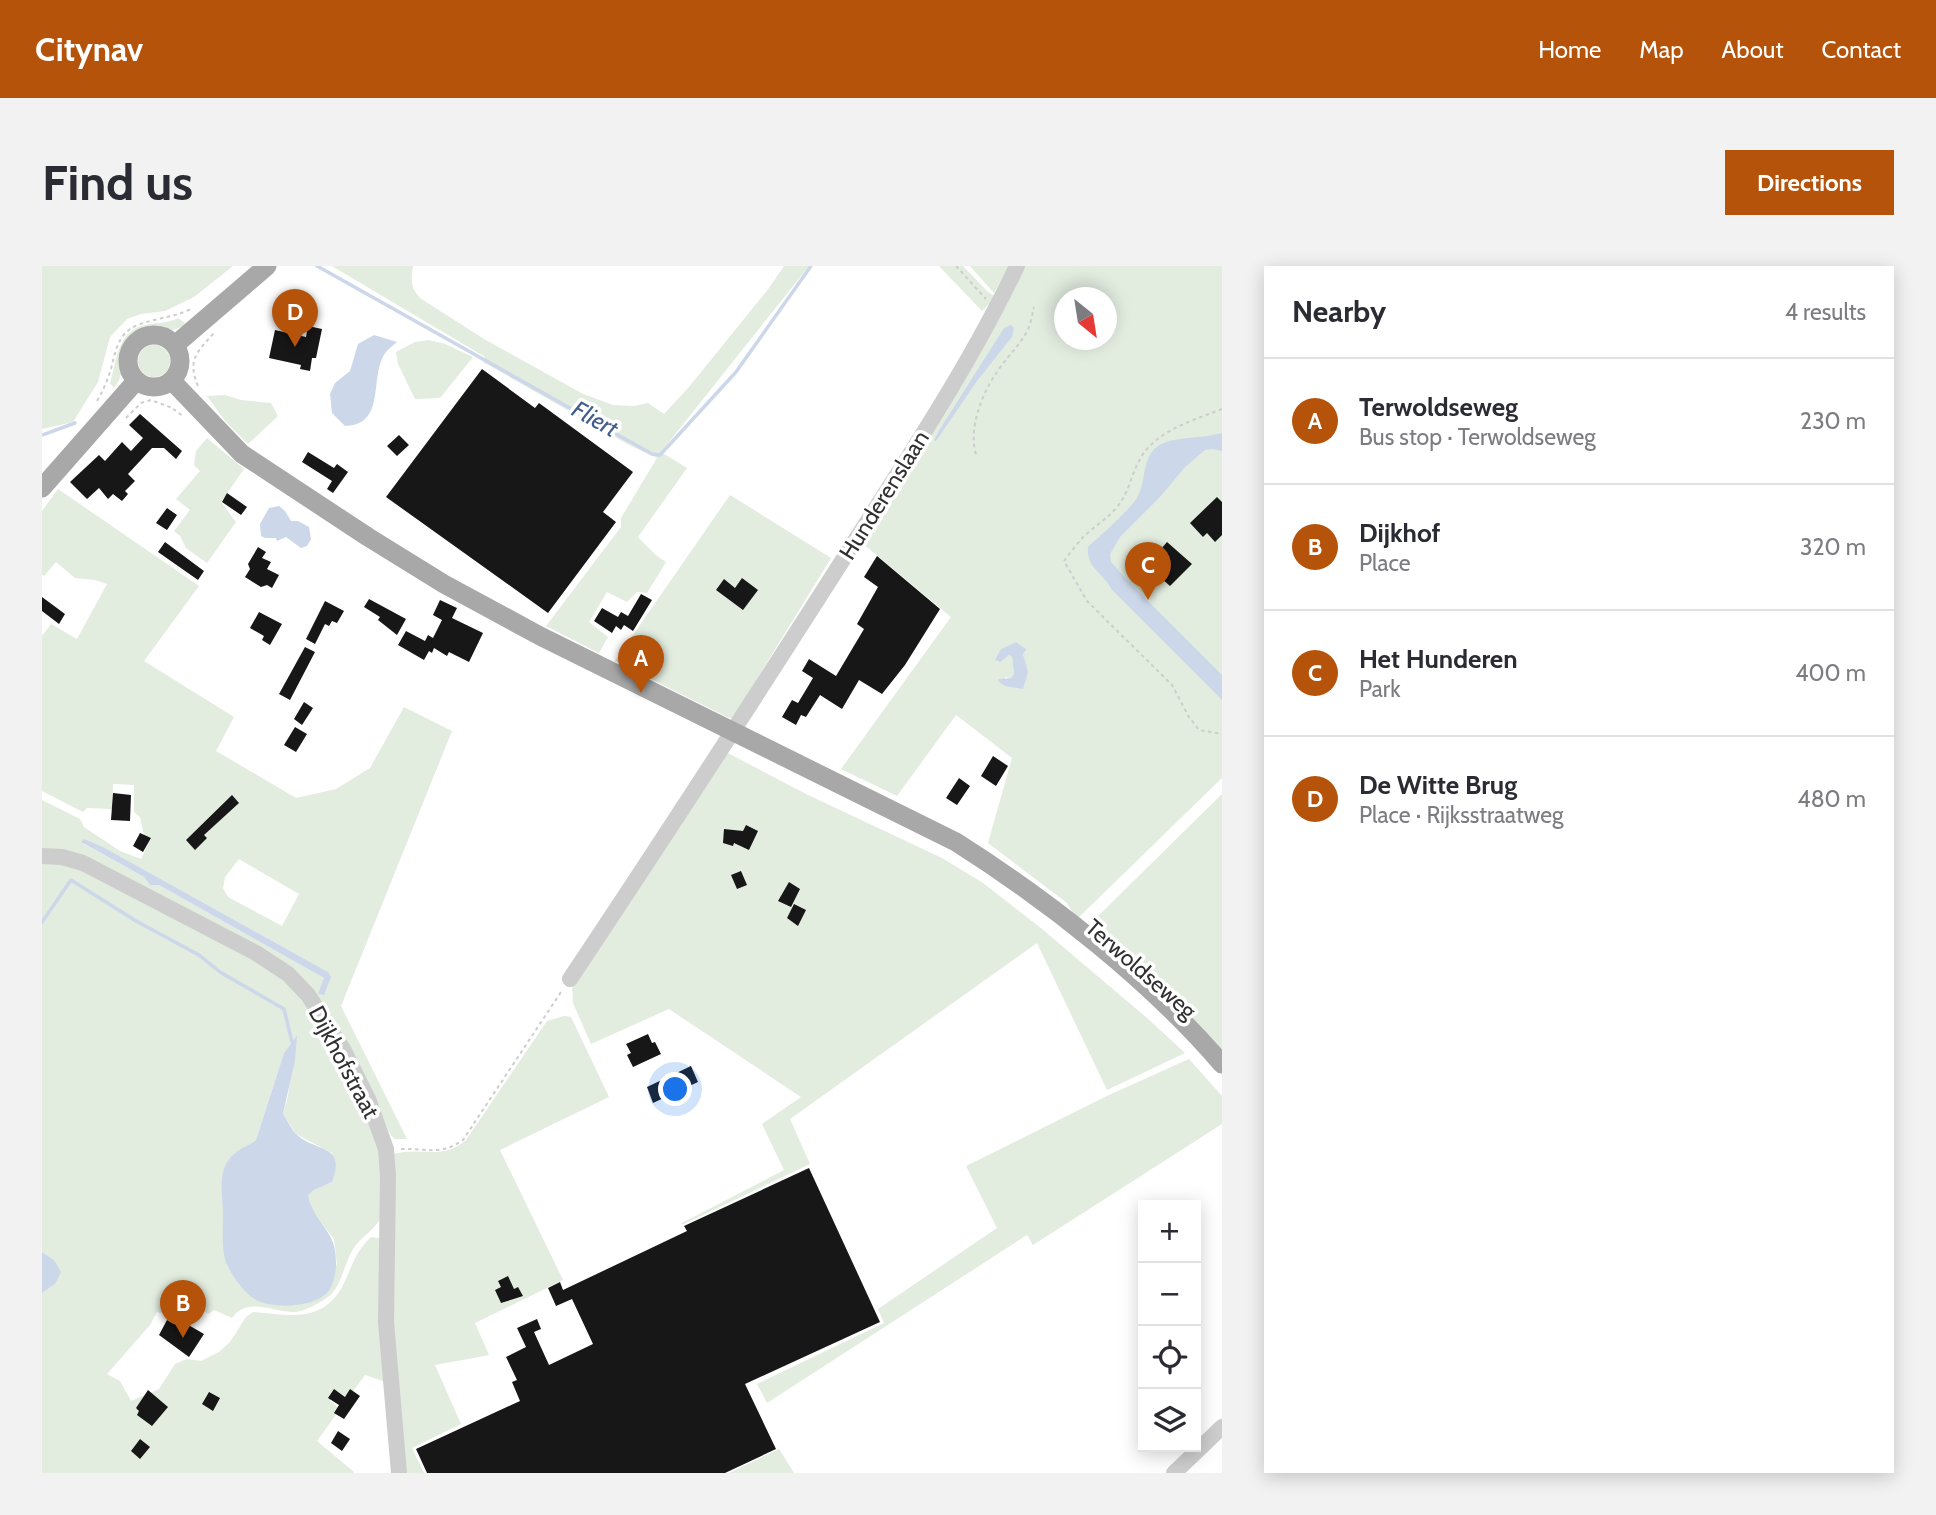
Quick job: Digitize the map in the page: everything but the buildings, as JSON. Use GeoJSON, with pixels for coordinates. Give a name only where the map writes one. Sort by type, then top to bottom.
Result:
{"type":"FeatureCollection","features":[{"type":"Feature","properties":{"kind":"main road"},"geometry":{"type":"LineString","coordinates":[[175,345],[267,266]]}},
{"type":"Feature","properties":{"kind":"main road"},"geometry":{"type":"LineString","coordinates":[[155,335],[166,338],[175,345],[180,364],[172,381],[151,387],[136,381],[128,366],[128,354],[134,344],[143,337],[155,335]]}},
{"type":"Feature","properties":{"kind":"main road"},"geometry":{"type":"LineString","coordinates":[[42,488],[136,381]]}},
{"type":"Feature","properties":{"kind":"main road","name":"Terwoldseweg"},"geometry":{"type":"LineString","coordinates":[[172,381],[242,454],[413,565],[519,625],[956,842],[1013,878],[1091,939],[1188,1024],[1222,1064]]}},
{"type":"Feature","properties":{"kind":"street","name":"Hunderenslaan"},"geometry":{"type":"LineString","coordinates":[[734,732],[919,440],[999,306],[1017,266]]}},
{"type":"Feature","properties":{"kind":"street"},"geometry":{"type":"LineString","coordinates":[[570,979],[734,732]]}},
{"type":"Feature","properties":{"kind":"street","name":"Dijkhofstraat"},"geometry":{"type":"LineString","coordinates":[[42,856],[62,857],[83,863],[256,953],[288,974],[308,995],[343,1049],[368,1099],[386,1149],[386,1322],[399,1473]]}},
{"type":"Feature","properties":{"kind":"street"},"geometry":{"type":"LineString","coordinates":[[1174,1473],[1222,1427]]}},
{"type":"Feature","properties":{"kind":"path"},"geometry":{"type":"LineString","coordinates":[[956,266],[986,298],[999,306]]}},
{"type":"Feature","properties":{"kind":"path"},"geometry":{"type":"LineString","coordinates":[[976,454],[976,421],[982,400],[996,373],[1027,332],[1034,307]]}},
{"type":"Feature","properties":{"kind":"path"},"geometry":{"type":"LineString","coordinates":[[106,384],[117,344],[124,334],[138,325],[178,315]]}},
{"type":"Feature","properties":{"kind":"path"},"geometry":{"type":"LineString","coordinates":[[127,417],[147,401],[155,400],[174,409],[188,398],[198,388],[192,365],[202,347]]}},
{"type":"Feature","properties":{"kind":"path"},"geometry":{"type":"LineString","coordinates":[[1222,409],[1157,439],[1140,458],[1123,499],[1109,516],[1082,539],[1064,561],[1087,601],[1172,685],[1199,730],[1222,734]]}},
{"type":"Feature","properties":{"kind":"path"},"geometry":{"type":"LineString","coordinates":[[386,1149],[408,1148],[438,1152],[463,1140],[570,979]]}},
{"type":"Feature","properties":{"kind":"shaded area"},"geometry":{"type":"Polygon","coordinates":[[[42,266],[233,266],[194,297],[165,311],[127,319],[110,337],[98,382],[73,422],[42,429],[42,266]]]}},
{"type":"Feature","properties":{"kind":"shaded area"},"geometry":{"type":"Polygon","coordinates":[[[332,266],[413,266],[412,283],[420,298],[484,339],[583,394],[613,405],[634,406],[648,403],[664,414],[689,387],[784,266],[809,266],[661,452],[687,468],[638,537],[666,562],[647,593],[637,592],[627,602],[607,592],[589,622],[608,637],[599,653],[546,626],[621,527],[621,518],[657,458],[629,445],[483,362],[485,357],[332,266]]]}},
{"type":"Feature","properties":{"kind":"shaded area"},"geometry":{"type":"Polygon","coordinates":[[[939,266],[963,266],[996,297],[982,311],[939,266]]]}},
{"type":"Feature","properties":{"kind":"shaded area"},"geometry":{"type":"Polygon","coordinates":[[[970,266],[1009,266],[994,293],[970,266]]]}},
{"type":"Feature","properties":{"kind":"shaded area"},"geometry":{"type":"Polygon","coordinates":[[[1022,266],[1222,266],[1222,778],[1077,919],[1067,903],[988,843],[1012,758],[956,715],[897,796],[841,769],[951,617],[861,542],[1022,266]],[[1016,642],[1001,649],[997,662],[1009,655],[1012,657],[1014,674],[1011,678],[1005,677],[1005,686],[1026,669],[1023,654],[1027,651],[1016,642]]]}},
{"type":"Feature","properties":{"kind":"shaded area"},"geometry":{"type":"Polygon","coordinates":[[[178,318],[186,324],[173,330],[146,331],[133,337],[125,349],[121,376],[114,388],[110,383],[123,340],[136,328],[178,318]]]}},
{"type":"Feature","properties":{"kind":"shaded area"},"geometry":{"type":"Polygon","coordinates":[[[429,340],[473,357],[440,398],[415,399],[398,364],[396,352],[415,342],[429,340]]]}},
{"type":"Feature","properties":{"kind":"shaded area"},"geometry":{"type":"Polygon","coordinates":[[[154,345],[166,349],[170,361],[166,373],[154,377],[142,373],[138,361],[142,349],[154,345]]]}},
{"type":"Feature","properties":{"kind":"shaded area"},"geometry":{"type":"Polygon","coordinates":[[[225,395],[241,400],[271,403],[278,416],[248,444],[225,421],[207,396],[225,395]]]}},
{"type":"Feature","properties":{"kind":"shaded area"},"geometry":{"type":"Polygon","coordinates":[[[207,438],[244,469],[221,502],[236,522],[207,563],[186,548],[174,531],[190,510],[176,499],[200,471],[194,465],[196,451],[207,438]]]}},
{"type":"Feature","properties":{"kind":"shaded area"},"geometry":{"type":"Polygon","coordinates":[[[58,489],[199,586],[144,661],[234,717],[216,751],[296,798],[336,789],[370,768],[404,707],[452,731],[341,1006],[407,1139],[394,1139],[389,1132],[359,1068],[287,966],[42,852],[42,800],[80,819],[84,827],[120,851],[141,859],[151,838],[144,835],[140,817],[134,812],[134,785],[113,784],[112,809],[87,808],[83,812],[42,791],[42,636],[51,624],[77,639],[107,584],[75,578],[56,562],[42,575],[42,511],[58,489]],[[82,843],[144,877],[150,885],[159,885],[324,978],[328,972],[105,848],[82,843]],[[239,859],[225,877],[223,888],[228,897],[282,926],[299,894],[239,859]]]}},
{"type":"Feature","properties":{"kind":"shaded area"},"geometry":{"type":"Polygon","coordinates":[[[730,495],[831,558],[733,718],[615,661],[730,495]]]}},
{"type":"Feature","properties":{"kind":"shaded area"},"geometry":{"type":"Polygon","coordinates":[[[724,751],[806,794],[942,858],[983,883],[1042,929],[1185,1053],[1107,1090],[1037,943],[790,1119],[810,1164],[680,1224],[784,1170],[762,1124],[801,1097],[669,1009],[591,1044],[573,1003],[572,985],[724,751]]]}},
{"type":"Feature","properties":{"kind":"shaded area"},"geometry":{"type":"Polygon","coordinates":[[[1222,794],[1222,1053],[1087,927],[1222,794]]]}},
{"type":"Feature","properties":{"kind":"shaded area"},"geometry":{"type":"Polygon","coordinates":[[[42,862],[68,863],[281,973],[304,998],[356,1086],[381,1149],[382,1217],[353,1249],[332,1293],[301,1311],[252,1307],[244,1308],[232,1318],[214,1310],[208,1314],[179,1293],[161,1313],[157,1312],[150,1325],[107,1374],[120,1381],[131,1401],[159,1389],[175,1364],[187,1359],[201,1361],[219,1352],[253,1312],[295,1315],[319,1310],[338,1293],[366,1242],[371,1237],[384,1239],[383,1381],[365,1375],[348,1398],[337,1391],[330,1401],[340,1409],[317,1441],[354,1472],[42,1473],[42,1293],[55,1284],[54,1260],[42,1252],[42,862]],[[296,1036],[284,1053],[256,1140],[235,1153],[223,1209],[227,1266],[254,1299],[270,1304],[308,1302],[337,1265],[334,1239],[313,1212],[308,1195],[332,1182],[332,1153],[296,1134],[283,1114],[296,1036]]]}},
{"type":"Feature","properties":{"kind":"shaded area"},"geometry":{"type":"Polygon","coordinates":[[[564,1016],[571,1017],[609,1097],[500,1150],[563,1280],[475,1323],[489,1355],[435,1365],[461,1424],[412,1448],[424,1473],[405,1473],[394,1369],[391,1155],[401,1152],[448,1150],[466,1140],[547,1021],[564,1016]]]}},
{"type":"Feature","properties":{"kind":"shaded area"},"geometry":{"type":"Polygon","coordinates":[[[1189,1059],[1222,1096],[1222,1124],[1033,1245],[1027,1235],[767,1403],[757,1384],[884,1323],[878,1309],[997,1228],[966,1166],[1109,1095],[1189,1059]]]}},
{"type":"Feature","properties":{"kind":"shaded area"},"geometry":{"type":"Polygon","coordinates":[[[779,1449],[794,1473],[729,1473],[779,1449]]]}},
{"type":"Feature","properties":{"kind":"water"},"geometry":{"type":"Polygon","coordinates":[[[1011,325],[1014,328],[1012,337],[977,381],[936,441],[934,440],[1004,328],[1011,325]]]}},
{"type":"Feature","properties":{"kind":"water"},"geometry":{"type":"Polygon","coordinates":[[[374,335],[397,342],[386,351],[382,359],[371,411],[357,424],[345,426],[332,413],[330,394],[335,383],[350,371],[358,344],[374,335]]]}},
{"type":"Feature","properties":{"kind":"water"},"geometry":{"type":"Polygon","coordinates":[[[1222,433],[1222,451],[1205,450],[1185,467],[1120,537],[1110,554],[1111,562],[1126,579],[1222,675],[1222,700],[1112,590],[1090,560],[1088,547],[1135,501],[1149,456],[1158,446],[1172,441],[1222,433]]]}},
{"type":"Feature","properties":{"kind":"water"},"geometry":{"type":"Polygon","coordinates":[[[279,506],[291,521],[298,521],[309,527],[311,539],[307,546],[301,548],[286,537],[277,541],[276,538],[261,536],[260,524],[269,508],[279,506]]]}},
{"type":"Feature","properties":{"kind":"water"},"geometry":{"type":"Polygon","coordinates":[[[1016,642],[1027,650],[1023,654],[1028,672],[1023,689],[1005,686],[998,681],[1011,678],[1014,674],[1012,657],[1009,655],[1000,662],[995,660],[1001,649],[1016,642]]]}},
{"type":"Feature","properties":{"kind":"water"},"geometry":{"type":"Polygon","coordinates":[[[84,839],[105,848],[328,972],[331,977],[324,995],[318,994],[324,978],[159,885],[150,885],[144,877],[81,842],[84,839]]]}},
{"type":"Feature","properties":{"kind":"water"},"geometry":{"type":"Polygon","coordinates":[[[297,1035],[295,1060],[283,1114],[295,1133],[332,1154],[335,1160],[332,1182],[308,1195],[315,1214],[333,1242],[336,1265],[332,1286],[328,1292],[313,1301],[283,1306],[252,1298],[228,1267],[223,1249],[222,1182],[228,1160],[256,1140],[284,1053],[297,1035]]]}},
{"type":"Feature","properties":{"kind":"water"},"geometry":{"type":"Polygon","coordinates":[[[42,1252],[54,1260],[61,1272],[55,1284],[42,1293],[42,1252]]]}},
{"type":"Feature","properties":{"kind":"waterway","name":"Fliert"},"geometry":{"type":"LineString","coordinates":[[317,266],[652,454],[660,455],[736,372],[811,266]]}},
{"type":"Feature","properties":{"kind":"waterway"},"geometry":{"type":"LineString","coordinates":[[42,435],[75,423]]}},
{"type":"Feature","properties":{"kind":"waterway"},"geometry":{"type":"LineString","coordinates":[[42,922],[71,880],[136,921],[199,955],[220,972],[284,1009],[292,1042]]}},
{"type":"Feature","properties":{"kind":"place","name":"De Witte Brug"},"geometry":{"type":"Point","coordinates":[295,347]}},
{"type":"Feature","properties":{"kind":"place","name":"Het Hunderen"},"geometry":{"type":"Point","coordinates":[1148,600]}},
{"type":"Feature","properties":{"kind":"place","name":"Terwoldseweg"},"geometry":{"type":"Point","coordinates":[641,693]}},
{"type":"Feature","properties":{"kind":"place","name":"Dijkhof"},"geometry":{"type":"Point","coordinates":[183,1338]}}]}
